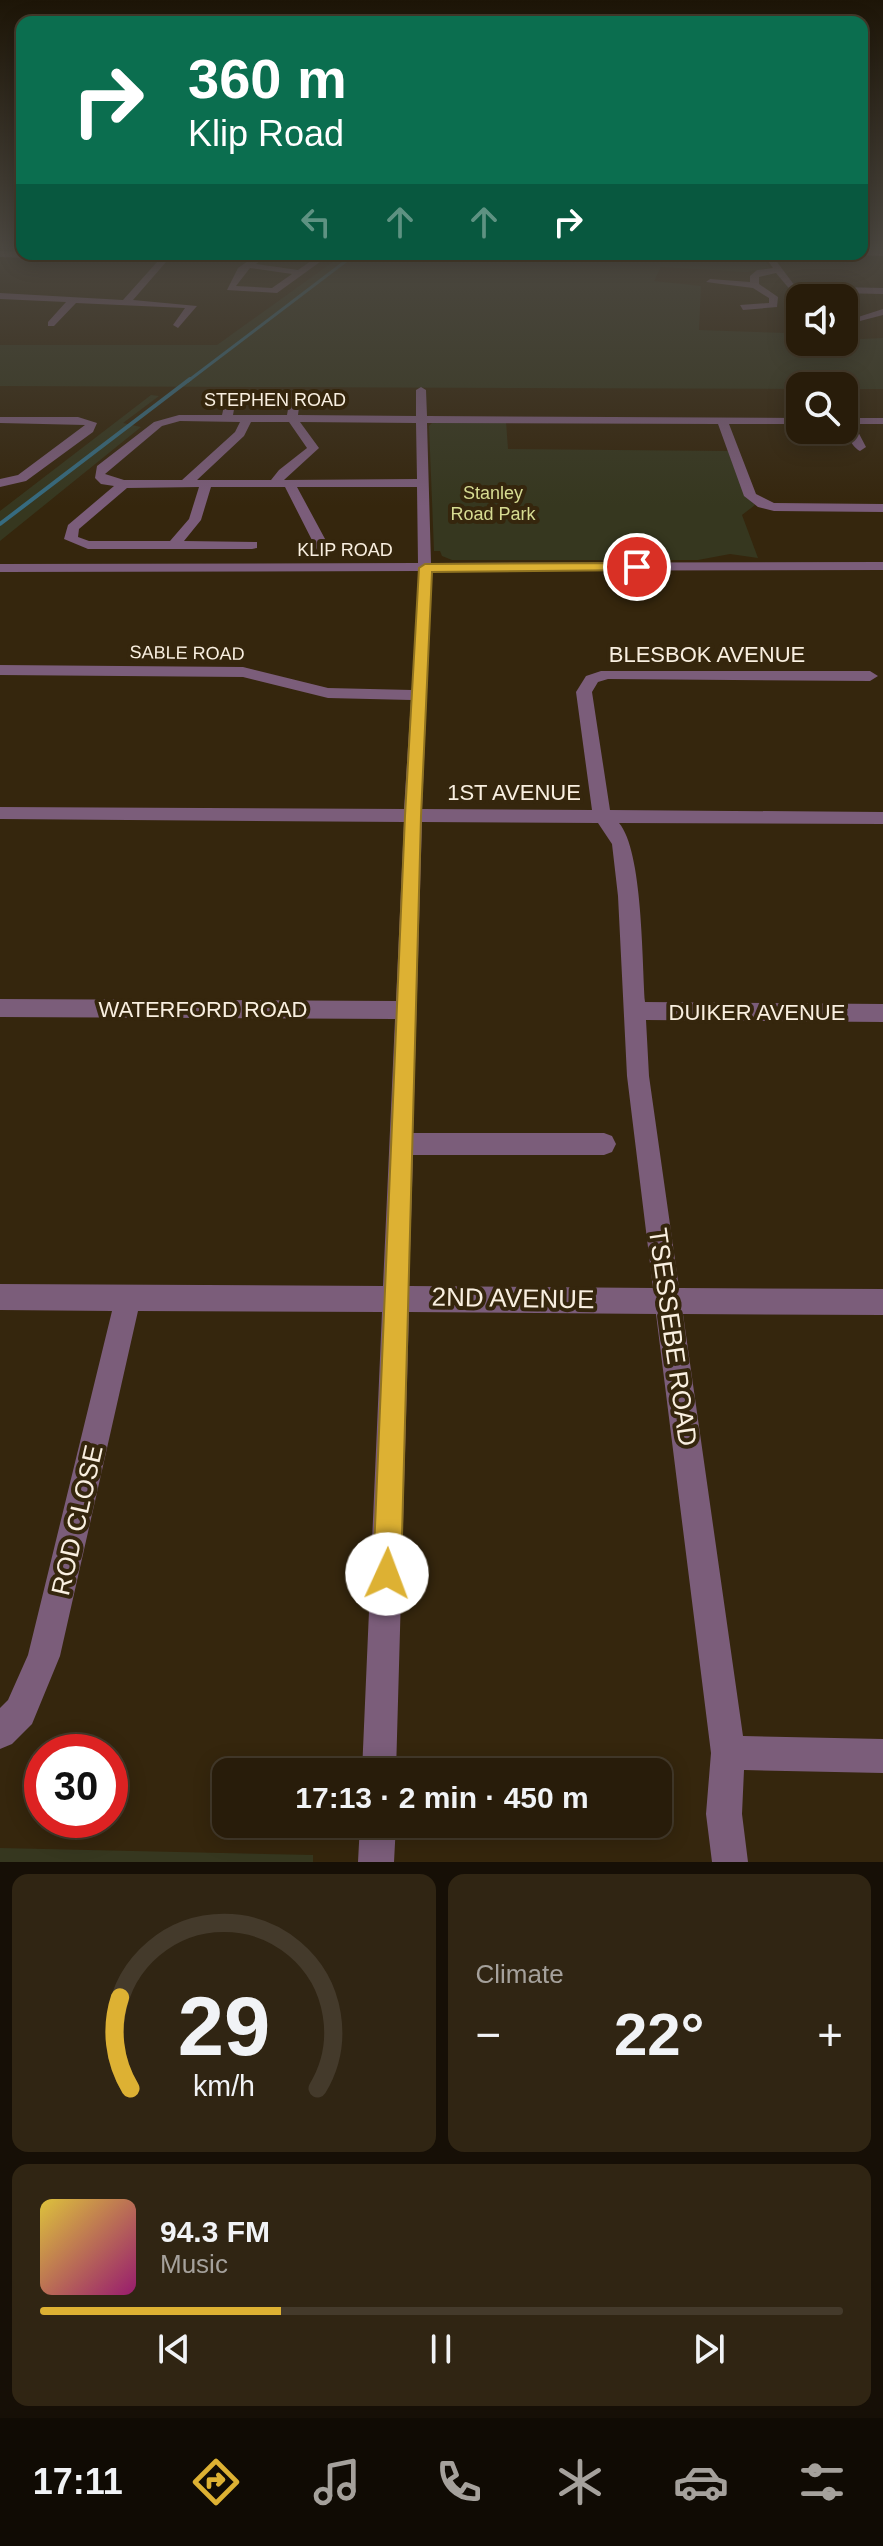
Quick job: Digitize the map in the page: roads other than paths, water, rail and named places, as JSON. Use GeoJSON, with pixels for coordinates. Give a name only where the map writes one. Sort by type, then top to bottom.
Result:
{"type":"FeatureCollection","features":[{"type":"Feature","properties":{"kind":"street"},"geometry":{"type":"LineString","coordinates":[[380,1758],[413,816],[425,568],[421,390]]}},
{"type":"Feature","properties":{"kind":"street"},"geometry":{"type":"LineString","coordinates":[[296,392],[292,418],[313,448],[308,456],[280,473],[324,550]]}},
{"type":"Feature","properties":{"kind":"street"},"geometry":{"type":"LineString","coordinates":[[227,417],[232,393]]}},
{"type":"Feature","properties":{"kind":"street","name":"STEPHEN ROAD"},"geometry":{"type":"LineString","coordinates":[[124,484],[105,481],[99,475],[101,469],[158,424],[179,418],[292,418],[359,412],[423,418],[786,421]]}},
{"type":"Feature","properties":{"kind":"street"},"geometry":{"type":"LineString","coordinates":[[185,484],[240,434],[248,417]]}},
{"type":"Feature","properties":{"kind":"street"},"geometry":{"type":"LineString","coordinates":[[0,420],[78,420],[91,423],[89,430],[22,478],[0,483]]}},
{"type":"Feature","properties":{"kind":"street"},"geometry":{"type":"LineString","coordinates":[[722,420],[750,496],[756,502],[774,507],[883,508]]}},
{"type":"Feature","properties":{"kind":"street"},"geometry":{"type":"LineString","coordinates":[[858,421],[883,421]]}},
{"type":"Feature","properties":{"kind":"street"},"geometry":{"type":"LineString","coordinates":[[858,443],[860,447]]}},
{"type":"Feature","properties":{"kind":"street"},"geometry":{"type":"LineString","coordinates":[[252,545],[88,545],[71,539],[73,528],[124,484],[424,483]]}},
{"type":"Feature","properties":{"kind":"street"},"geometry":{"type":"LineString","coordinates":[[174,545],[195,520],[206,484]]}},
{"type":"Feature","properties":{"kind":"street","name":"KLIP ROAD"},"geometry":{"type":"LineString","coordinates":[[0,568],[883,566]]}},
{"type":"Feature","properties":{"kind":"street","name":"SABLE ROAD"},"geometry":{"type":"LineString","coordinates":[[0,670],[243,672],[328,693],[418,695]]}},
{"type":"Feature","properties":{"kind":"street","name":"BLESBOK AVENUE"},"geometry":{"type":"LineString","coordinates":[[602,816],[584,692],[592,679],[616,674],[870,676]]}},
{"type":"Feature","properties":{"kind":"street","name":"1ST AVENUE"},"geometry":{"type":"LineString","coordinates":[[0,813],[883,818]]}},
{"type":"Feature","properties":{"kind":"street","name":"TSESSEBE ROAD"},"geometry":{"type":"LineString","coordinates":[[602,816],[616,831],[621,844],[628,896],[638,1076],[728,1753],[724,1814],[730,1862]]}},
{"type":"Feature","properties":{"kind":"street","name":"WATERFORD ROAD"},"geometry":{"type":"LineString","coordinates":[[0,1008],[407,1010]]}},
{"type":"Feature","properties":{"kind":"street","name":"DUIKER AVENUE"},"geometry":{"type":"LineString","coordinates":[[632,1011],[883,1013]]}},
{"type":"Feature","properties":{"kind":"street"},"geometry":{"type":"LineString","coordinates":[[402,1144],[604,1144]]}},
{"type":"Feature","properties":{"kind":"street","name":"2ND AVENUE"},"geometry":{"type":"LineString","coordinates":[[0,1297],[883,1302]]}},
{"type":"Feature","properties":{"kind":"street","name":"ROD CLOSE"},"geometry":{"type":"LineString","coordinates":[[0,1732],[20,1712],[44,1656],[128,1297]]}},
{"type":"Feature","properties":{"kind":"street"},"geometry":{"type":"LineString","coordinates":[[728,1753],[883,1756]]}},
{"type":"Feature","properties":{"kind":"street"},"geometry":{"type":"LineString","coordinates":[[376,1862],[377,1838]]}},
{"type":"Feature","properties":{"kind":"waterway"},"geometry":{"type":"LineString","coordinates":[[188,381],[251,333]]}},
{"type":"Feature","properties":{"kind":"waterway"},"geometry":{"type":"LineString","coordinates":[[0,524],[190,379]]}},
{"type":"Feature","properties":{"kind":"park label","name":"Stanley Road Park"},"geometry":{"type":"Point","coordinates":[493,503]}}]}
